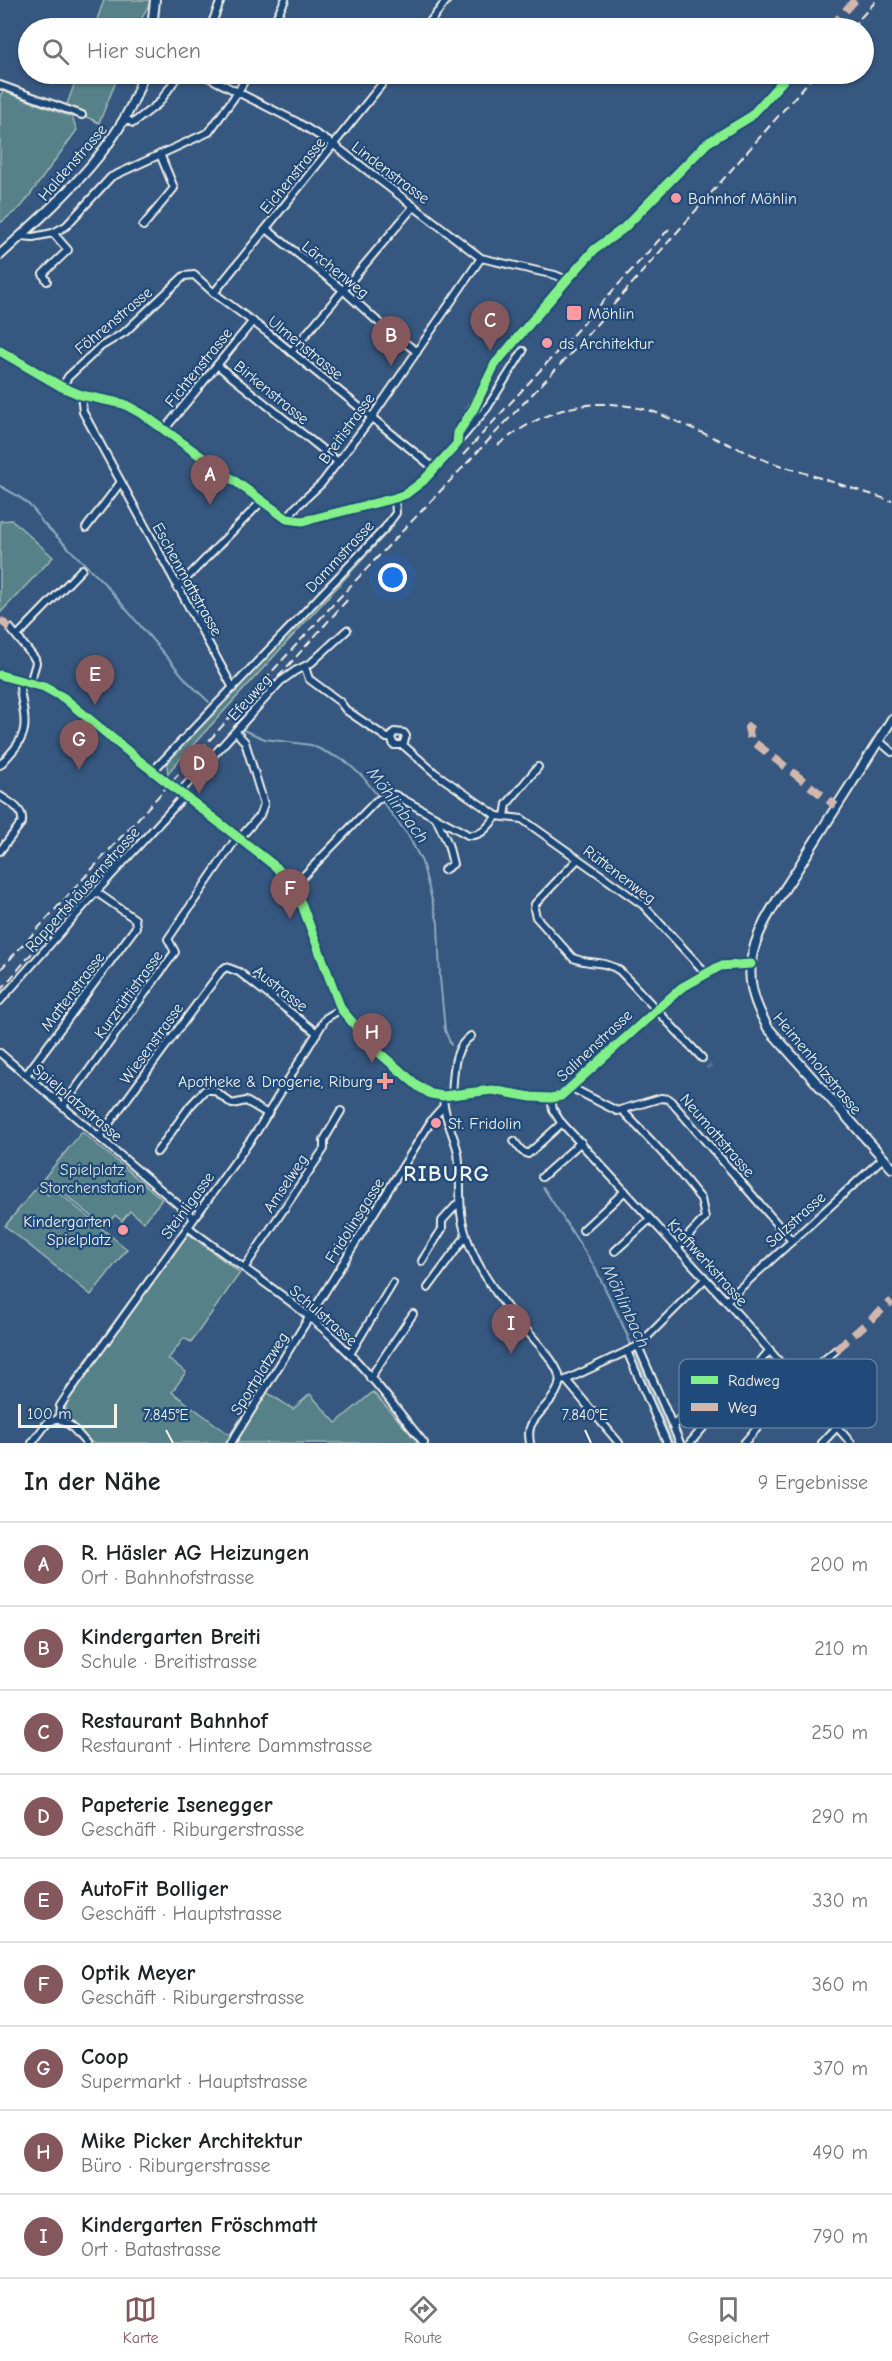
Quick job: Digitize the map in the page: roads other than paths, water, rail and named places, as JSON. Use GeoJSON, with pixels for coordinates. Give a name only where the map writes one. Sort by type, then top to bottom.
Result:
{"type":"FeatureCollection","features":[{"type":"Feature","properties":{"kind":"street"},"geometry":{"type":"LineString","coordinates":[[153,18],[155,0]]}},
{"type":"Feature","properties":{"kind":"street"},"geometry":{"type":"LineString","coordinates":[[214,18],[221,0]]}},
{"type":"Feature","properties":{"kind":"street"},"geometry":{"type":"LineString","coordinates":[[276,18],[285,0]]}},
{"type":"Feature","properties":{"kind":"street"},"geometry":{"type":"LineString","coordinates":[[433,18],[447,0]]}},
{"type":"Feature","properties":{"kind":"street","name":"Haldenstrasse"},"geometry":{"type":"LineString","coordinates":[[0,255],[66,194],[126,119],[138,95],[141,84]]}},
{"type":"Feature","properties":{"kind":"street"},"geometry":{"type":"LineString","coordinates":[[126,119],[133,123],[159,103],[172,84]]}},
{"type":"Feature","properties":{"kind":"street","name":"Lindenstrasse"},"geometry":{"type":"LineString","coordinates":[[221,84],[297,122],[334,145],[481,258],[567,280]]}},
{"type":"Feature","properties":{"kind":"street"},"geometry":{"type":"LineString","coordinates":[[21,236],[33,237],[53,232],[70,222],[111,177],[209,132],[243,84]]}},
{"type":"Feature","properties":{"kind":"street","name":"Eichenstrasse"},"geometry":{"type":"LineString","coordinates":[[214,293],[382,84]]}},
{"type":"Feature","properties":{"kind":"street"},"geometry":{"type":"LineString","coordinates":[[0,85],[82,115]]}},
{"type":"Feature","properties":{"kind":"street"},"geometry":{"type":"LineString","coordinates":[[143,226],[174,188],[160,154]]}},
{"type":"Feature","properties":{"kind":"street"},"geometry":{"type":"LineString","coordinates":[[291,352],[414,206]]}},
{"type":"Feature","properties":{"kind":"street"},"geometry":{"type":"LineString","coordinates":[[458,444],[458,433],[474,408],[495,364],[594,250],[624,228]]}},
{"type":"Feature","properties":{"kind":"street","name":"Lärchenweg"},"geometry":{"type":"LineString","coordinates":[[265,230],[417,352]]}},
{"type":"Feature","properties":{"kind":"street"},"geometry":{"type":"LineString","coordinates":[[46,281],[43,274],[68,250],[53,232]]}},
{"type":"Feature","properties":{"kind":"street","name":"Breitistrasse"},"geometry":{"type":"LineString","coordinates":[[287,519],[294,508],[322,483],[372,417],[481,258]]}},
{"type":"Feature","properties":{"kind":"street","name":"Föhrenstrasse"},"geometry":{"type":"LineString","coordinates":[[62,387],[68,377],[92,354],[125,332],[184,276],[194,275],[214,293]]}},
{"type":"Feature","properties":{"kind":"street","name":"Ulmenstrasse"},"geometry":{"type":"LineString","coordinates":[[214,293],[253,321],[435,469]]}},
{"type":"Feature","properties":{"kind":"street","name":"Fichtenstrasse"},"geometry":{"type":"LineString","coordinates":[[164,430],[253,321]]}},
{"type":"Feature","properties":{"kind":"street"},"geometry":{"type":"LineString","coordinates":[[0,351],[62,387],[81,395],[124,404],[144,415],[287,519],[312,519],[394,498],[412,490],[458,444],[487,408],[523,351]]}},
{"type":"Feature","properties":{"kind":"street","name":"Birkenstrasse"},"geometry":{"type":"LineString","coordinates":[[217,365],[338,462]]}},
{"type":"Feature","properties":{"kind":"street","name":"Eschenmattstrasse"},"geometry":{"type":"LineString","coordinates":[[81,395],[83,412],[233,688]]}},
{"type":"Feature","properties":{"kind":"street"},"geometry":{"type":"LineString","coordinates":[[86,528],[121,482]]}},
{"type":"Feature","properties":{"kind":"street","name":"Dammstrasse"},"geometry":{"type":"LineString","coordinates":[[153,771],[385,528],[396,513],[394,498]]}},
{"type":"Feature","properties":{"kind":"street"},"geometry":{"type":"LineString","coordinates":[[177,588],[262,501]]}},
{"type":"Feature","properties":{"kind":"street"},"geometry":{"type":"LineString","coordinates":[[17,636],[82,569]]}},
{"type":"Feature","properties":{"kind":"street"},"geometry":{"type":"LineString","coordinates":[[10,628],[35,659],[30,683]]}},
{"type":"Feature","properties":{"kind":"street","name":"Efeuweg"},"geometry":{"type":"LineString","coordinates":[[183,794],[281,681],[311,663],[347,630]]}},
{"type":"Feature","properties":{"kind":"street"},"geometry":{"type":"LineString","coordinates":[[305,667],[309,679],[340,702],[346,710],[387,738],[391,738]]}},
{"type":"Feature","properties":{"kind":"street"},"geometry":{"type":"LineString","coordinates":[[0,675],[45,687],[64,698],[276,867],[293,887],[341,1009],[376,1050],[401,1072],[425,1091],[443,1096],[443,1107],[458,1156],[460,1201],[466,1236],[484,1274],[508,1310],[556,1368],[563,1381],[619,1443]]}},
{"type":"Feature","properties":{"kind":"street"},"geometry":{"type":"LineString","coordinates":[[0,765],[16,746],[25,730],[20,699],[21,681]]}},
{"type":"Feature","properties":{"kind":"street"},"geometry":{"type":"LineString","coordinates":[[751,964],[760,930],[892,719]]}},
{"type":"Feature","properties":{"kind":"street"},"geometry":{"type":"LineString","coordinates":[[236,732],[245,742],[264,804],[260,815],[239,837]]}},
{"type":"Feature","properties":{"kind":"street"},"geometry":{"type":"LineString","coordinates":[[391,738],[394,732],[404,733],[406,736],[403,745]]}},
{"type":"Feature","properties":{"kind":"street"},"geometry":{"type":"LineString","coordinates":[[293,887],[378,799],[388,794],[395,795],[473,836],[483,832],[497,816],[435,773],[403,745],[394,744],[391,738]]}},
{"type":"Feature","properties":{"kind":"street"},"geometry":{"type":"LineString","coordinates":[[879,741],[892,752]]}},
{"type":"Feature","properties":{"kind":"street"},"geometry":{"type":"LineString","coordinates":[[505,816],[507,804],[538,767]]}},
{"type":"Feature","properties":{"kind":"street","name":"Rappertshäusernstrasse"},"geometry":{"type":"LineString","coordinates":[[0,1001],[183,794]]}},
{"type":"Feature","properties":{"kind":"street"},"geometry":{"type":"LineString","coordinates":[[0,796],[21,811],[23,817],[22,822],[0,851]]}},
{"type":"Feature","properties":{"kind":"street","name":"Rüttenenweg"},"geometry":{"type":"LineString","coordinates":[[497,816],[522,819],[643,905],[705,972]]}},
{"type":"Feature","properties":{"kind":"street"},"geometry":{"type":"LineString","coordinates":[[436,818],[448,844],[453,864],[444,870]]}},
{"type":"Feature","properties":{"kind":"street","name":"Kurzrüttistrasse"},"geometry":{"type":"LineString","coordinates":[[63,1106],[175,952],[168,939],[239,837]]}},
{"type":"Feature","properties":{"kind":"street"},"geometry":{"type":"LineString","coordinates":[[579,859],[535,904],[536,917],[573,958],[581,962],[613,966],[657,1008],[702,1058]]}},
{"type":"Feature","properties":{"kind":"street","name":"Mattenstrasse"},"geometry":{"type":"LineString","coordinates":[[26,1075],[136,927],[135,919],[96,892]]}},
{"type":"Feature","properties":{"kind":"street","name":"Salinenstrasse"},"geometry":{"type":"LineString","coordinates":[[443,1096],[492,1090],[551,1098],[561,1096],[681,988],[705,972],[720,966],[751,964]]}},
{"type":"Feature","properties":{"kind":"street","name":"Heimenholzstrasse"},"geometry":{"type":"LineString","coordinates":[[751,964],[751,984],[756,1007],[768,1029],[892,1168]]}},
{"type":"Feature","properties":{"kind":"street","name":"Austrasse"},"geometry":{"type":"LineString","coordinates":[[226,967],[239,972],[317,1033]]}},
{"type":"Feature","properties":{"kind":"street","name":"Wiesenstrasse"},"geometry":{"type":"LineString","coordinates":[[99,1137],[226,967]]}},
{"type":"Feature","properties":{"kind":"street","name":"Steinligasse"},"geometry":{"type":"LineString","coordinates":[[59,1419],[60,1406],[268,1114],[326,1018],[341,1009]]}},
{"type":"Feature","properties":{"kind":"street"},"geometry":{"type":"LineString","coordinates":[[452,1095],[457,1050],[462,1042],[471,1036]]}},
{"type":"Feature","properties":{"kind":"street","name":"Spielplatzstrasse"},"geometry":{"type":"LineString","coordinates":[[0,1053],[194,1218]]}},
{"type":"Feature","properties":{"kind":"street"},"geometry":{"type":"LineString","coordinates":[[572,1088],[612,1110],[623,1111],[670,1161],[701,1199],[705,1218],[677,1248]]}},
{"type":"Feature","properties":{"kind":"street"},"geometry":{"type":"LineString","coordinates":[[157,1152],[190,1106],[205,1090],[214,1090],[232,1104],[246,1101],[268,1114]]}},
{"type":"Feature","properties":{"kind":"street","name":"Kraftwerkstrasse"},"geometry":{"type":"LineString","coordinates":[[551,1098],[553,1110],[562,1123],[778,1359]]}},
{"type":"Feature","properties":{"kind":"street","name":"Neumattstrasse"},"geometry":{"type":"LineString","coordinates":[[623,1111],[661,1098],[669,1099],[792,1241]]}},
{"type":"Feature","properties":{"kind":"street","name":"Fridolinsgasse"},"geometry":{"type":"LineString","coordinates":[[309,1318],[433,1118],[443,1107]]}},
{"type":"Feature","properties":{"kind":"street","name":"Amselweg"},"geometry":{"type":"LineString","coordinates":[[245,1267],[324,1149],[324,1140],[340,1111]]}},
{"type":"Feature","properties":{"kind":"street"},"geometry":{"type":"LineString","coordinates":[[514,1141],[522,1151],[528,1154],[562,1123]]}},
{"type":"Feature","properties":{"kind":"street"},"geometry":{"type":"LineString","coordinates":[[542,1177],[581,1142]]}},
{"type":"Feature","properties":{"kind":"street","name":"Salzstrasse"},"geometry":{"type":"LineString","coordinates":[[726,1301],[883,1158]]}},
{"type":"Feature","properties":{"kind":"street"},"geometry":{"type":"LineString","coordinates":[[583,1230],[625,1191]]}},
{"type":"Feature","properties":{"kind":"street"},"geometry":{"type":"LineString","coordinates":[[422,1261],[442,1229],[442,1221],[460,1201]]}},
{"type":"Feature","properties":{"kind":"street"},"geometry":{"type":"LineString","coordinates":[[615,1251],[650,1219]]}},
{"type":"Feature","properties":{"kind":"street","name":"Schulstrasse"},"geometry":{"type":"LineString","coordinates":[[188,1227],[245,1267],[350,1354],[424,1443]]}},
{"type":"Feature","properties":{"kind":"street"},"geometry":{"type":"LineString","coordinates":[[428,1288],[466,1236]]}},
{"type":"Feature","properties":{"kind":"street"},"geometry":{"type":"LineString","coordinates":[[530,1443],[531,1425],[563,1381],[638,1346],[705,1279]]}},
{"type":"Feature","properties":{"kind":"street"},"geometry":{"type":"LineString","coordinates":[[350,1354],[393,1283]]}},
{"type":"Feature","properties":{"kind":"street"},"geometry":{"type":"LineString","coordinates":[[370,1378],[413,1314]]}},
{"type":"Feature","properties":{"kind":"street","name":"Sportplatzweg"},"geometry":{"type":"LineString","coordinates":[[231,1443],[309,1318]]}},
{"type":"Feature","properties":{"kind":"street"},"geometry":{"type":"LineString","coordinates":[[638,1346],[680,1443]]}},
{"type":"Feature","properties":{"kind":"street"},"geometry":{"type":"LineString","coordinates":[[762,1359],[770,1350]]}},
{"type":"Feature","properties":{"kind":"street"},"geometry":{"type":"LineString","coordinates":[[825,1359],[836,1350]]}},
{"type":"Feature","properties":{"kind":"street"},"geometry":{"type":"LineString","coordinates":[[627,1351],[668,1443]]}},
{"type":"Feature","properties":{"kind":"street"},"geometry":{"type":"LineString","coordinates":[[32,1443],[48,1422],[59,1419],[71,1426],[86,1443]]}},
{"type":"Feature","properties":{"kind":"street"},"geometry":{"type":"LineString","coordinates":[[673,1426],[679,1419]]}},
{"type":"Feature","properties":{"kind":"street"},"geometry":{"type":"LineString","coordinates":[[690,1443],[703,1428]]}},
{"type":"Feature","properties":{"kind":"street"},"geometry":{"type":"LineString","coordinates":[[744,1443],[757,1428]]}},
{"type":"Feature","properties":{"kind":"street"},"geometry":{"type":"LineString","coordinates":[[822,1443],[836,1428]]}},
{"type":"Feature","properties":{"kind":"street","name":"Kraftwerkstrasse"},"geometry":{"type":"LineString","coordinates":[[838,1428],[851,1443]]}},
{"type":"Feature","properties":{"kind":"waterway","name":"Möhlinbach"},"geometry":{"type":"LineString","coordinates":[[0,486],[29,505],[42,522],[104,583],[188,682],[209,702]]}},
{"type":"Feature","properties":{"kind":"waterway","name":"Möhlinbach"},"geometry":{"type":"LineString","coordinates":[[243,730],[265,739],[311,745],[345,761],[363,777],[408,835],[422,862],[438,923],[445,1030],[451,1045]]}},
{"type":"Feature","properties":{"kind":"waterway","name":"Möhlinbach"},"geometry":{"type":"LineString","coordinates":[[543,1187],[594,1266],[621,1321],[673,1443]]}},
{"type":"Feature","properties":{"kind":"tunnel"},"geometry":{"type":"LineString","coordinates":[[702,1058],[710,1068]]}},
{"type":"Feature","properties":{"kind":"railway"},"geometry":{"type":"LineString","coordinates":[[860,18],[877,0]]}},
{"type":"Feature","properties":{"kind":"railway"},"geometry":{"type":"LineString","coordinates":[[0,970],[339,598],[575,349],[806,84]]}},
{"type":"Feature","properties":{"kind":"railway"},"geometry":{"type":"LineString","coordinates":[[463,455],[669,229]]}},
{"type":"Feature","properties":{"kind":"railway"},"geometry":{"type":"LineString","coordinates":[[498,445],[535,421],[573,407],[593,404],[635,407],[657,413],[767,461],[892,501]]}},
{"type":"Feature","properties":{"kind":"railway"},"geometry":{"type":"LineString","coordinates":[[269,687],[349,598]]}},
{"type":"Feature","properties":{"kind":"railway"},"geometry":{"type":"LineString","coordinates":[[0,991],[101,871]]}},
{"type":"Feature","properties":{"kind":"place","name":"Bahnhof Möhlin"},"geometry":{"type":"Point","coordinates":[676,198]}},
{"type":"Feature","properties":{"kind":"place","name":"Möhlin"},"geometry":{"type":"Point","coordinates":[574,313]}},
{"type":"Feature","properties":{"kind":"place","name":"ds Architektur"},"geometry":{"type":"Point","coordinates":[547,343]}},
{"type":"Feature","properties":{"kind":"place","name":"Restaurant Bahnhof"},"geometry":{"type":"Point","coordinates":[490,351]}},
{"type":"Feature","properties":{"kind":"place","name":"Kindergarten Breiti"},"geometry":{"type":"Point","coordinates":[391,366]}},
{"type":"Feature","properties":{"kind":"place","name":"R. Häsler AG Heizungen"},"geometry":{"type":"Point","coordinates":[210,505]}},
{"type":"Feature","properties":{"kind":"place","name":"AutoFit Bolliger"},"geometry":{"type":"Point","coordinates":[95,705]}},
{"type":"Feature","properties":{"kind":"place","name":"Coop"},"geometry":{"type":"Point","coordinates":[79,770]}},
{"type":"Feature","properties":{"kind":"place","name":"Papeterie Isenegger"},"geometry":{"type":"Point","coordinates":[199,794]}},
{"type":"Feature","properties":{"kind":"place","name":"Optik Meyer"},"geometry":{"type":"Point","coordinates":[290,919]}},
{"type":"Feature","properties":{"kind":"place","name":"Mike Picker Architektur"},"geometry":{"type":"Point","coordinates":[372,1063]}},
{"type":"Feature","properties":{"kind":"place","name":"Apotheke & Drogerie, Riburg"},"geometry":{"type":"Point","coordinates":[385,1081]}},
{"type":"Feature","properties":{"kind":"place","name":"St. Fridolin"},"geometry":{"type":"Point","coordinates":[436,1123]}},
{"type":"Feature","properties":{"kind":"place","name":"Kindergarten Spielplatz"},"geometry":{"type":"Point","coordinates":[123,1230]}},
{"type":"Feature","properties":{"kind":"place","name":"Kindergarten Fröschmatt"},"geometry":{"type":"Point","coordinates":[511,1354]}},
{"type":"Feature","properties":{"kind":"district","name":"RIBURG"},"geometry":{"type":"Point","coordinates":[447,1173]}},
{"type":"Feature","properties":{"kind":"park label","name":"Spielplatz Storchenstation"},"geometry":{"type":"Point","coordinates":[92,1178]}}]}
